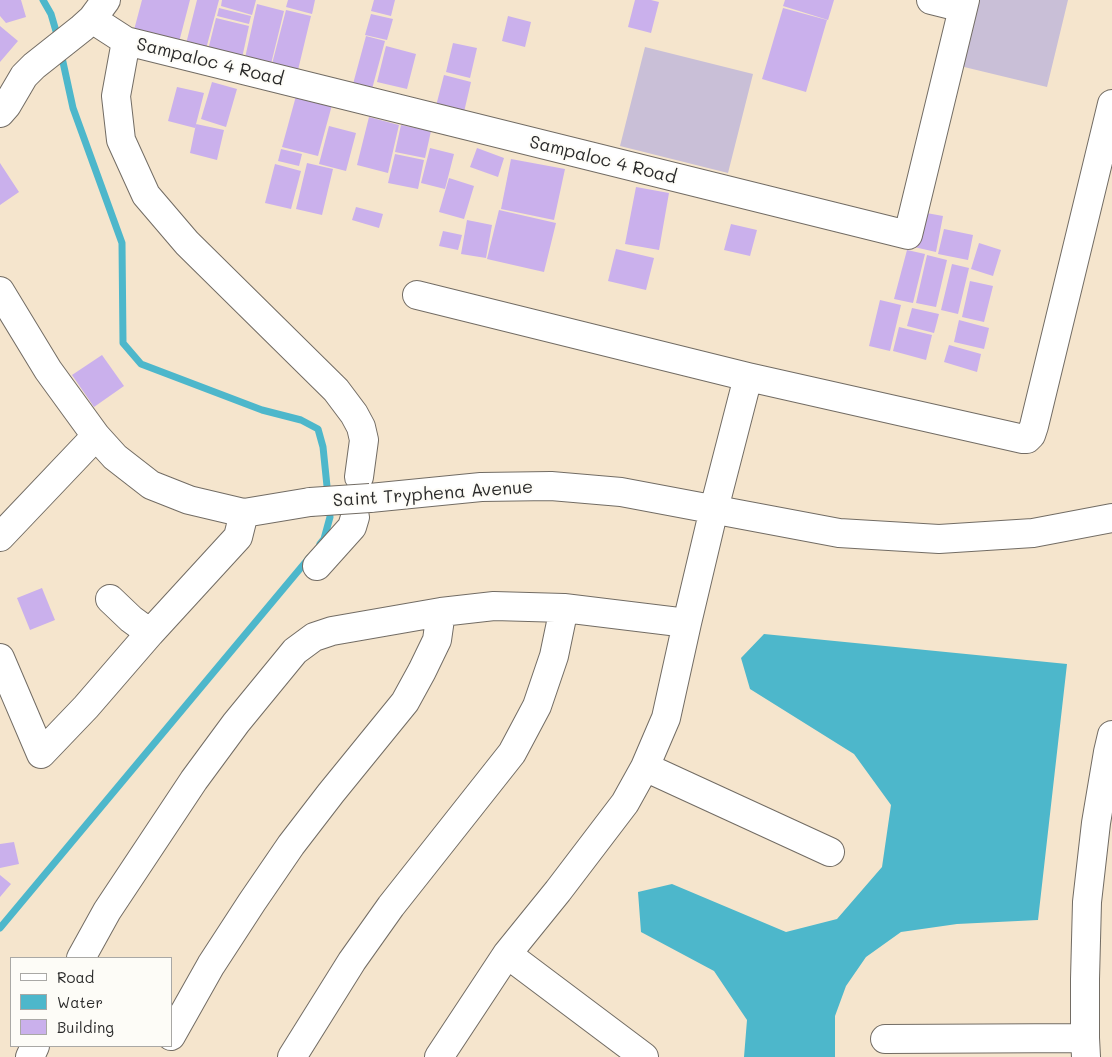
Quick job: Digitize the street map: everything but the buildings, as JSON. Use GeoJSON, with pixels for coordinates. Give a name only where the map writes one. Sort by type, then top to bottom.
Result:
{"type":"FeatureCollection","features":[{"type":"Feature","properties":{"kind":"street"},"geometry":{"type":"LineString","coordinates":[[932,0],[964,4]]}},
{"type":"Feature","properties":{"kind":"street","name":"Sampaloc 4 Road"},"geometry":{"type":"LineString","coordinates":[[93,16],[126,42],[908,235],[964,4]]}},
{"type":"Feature","properties":{"kind":"street"},"geometry":{"type":"LineString","coordinates":[[0,92],[30,70],[93,16]]}},
{"type":"Feature","properties":{"kind":"street"},"geometry":{"type":"LineString","coordinates":[[126,42],[116,96],[121,140],[146,195],[187,243],[336,390],[361,427],[364,440],[362,497],[352,527],[317,566]]}},
{"type":"Feature","properties":{"kind":"street"},"geometry":{"type":"LineString","coordinates":[[0,112],[7,105],[30,70]]}},
{"type":"Feature","properties":{"kind":"street"},"geometry":{"type":"LineString","coordinates":[[417,295],[748,376],[1026,439],[1031,435],[1112,104]]}},
{"type":"Feature","properties":{"kind":"street","name":"Saint Tryphena Avenue"},"geometry":{"type":"LineString","coordinates":[[0,291],[48,370],[96,436],[115,457],[151,485],[189,500],[244,513],[310,502],[362,497],[481,487],[551,486],[621,492],[839,533],[939,539],[1033,533],[1112,518]]}},
{"type":"Feature","properties":{"kind":"street"},"geometry":{"type":"LineString","coordinates":[[439,1057],[507,954],[625,803],[645,767],[666,718],[714,510],[748,376]]}},
{"type":"Feature","properties":{"kind":"street"},"geometry":{"type":"LineString","coordinates":[[0,537],[96,436]]}},
{"type":"Feature","properties":{"kind":"street"},"geometry":{"type":"LineString","coordinates":[[0,658],[41,754],[86,708],[150,633],[238,537],[244,513]]}},
{"type":"Feature","properties":{"kind":"street"},"geometry":{"type":"LineString","coordinates":[[110,599],[131,619],[150,633]]}},
{"type":"Feature","properties":{"kind":"street"},"geometry":{"type":"LineString","coordinates":[[81,957],[107,911],[194,780],[236,723],[295,651],[314,637],[332,631],[441,612],[494,606],[564,608],[687,623]]}},
{"type":"Feature","properties":{"kind":"street"},"geometry":{"type":"LineString","coordinates":[[292,1057],[352,961],[385,914],[512,753],[537,706],[554,656],[564,608]]}},
{"type":"Feature","properties":{"kind":"street"},"geometry":{"type":"LineString","coordinates":[[172,1034],[211,965],[285,854],[331,793],[405,702],[437,640],[441,612]]}},
{"type":"Feature","properties":{"kind":"street"},"geometry":{"type":"LineString","coordinates":[[885,1039],[1086,1047],[1087,902],[1096,823],[1111,746]]}},
{"type":"Feature","properties":{"kind":"street"},"geometry":{"type":"LineString","coordinates":[[645,767],[830,852]]}},
{"type":"Feature","properties":{"kind":"street"},"geometry":{"type":"LineString","coordinates":[[507,954],[644,1057]]}},
{"type":"Feature","properties":{"kind":"shaded area"},"geometry":{"type":"Polygon","coordinates":[[[976,0],[1068,0],[1047,87],[960,66],[976,0]]]}},
{"type":"Feature","properties":{"kind":"shaded area"},"geometry":{"type":"Polygon","coordinates":[[[645,47],[753,74],[728,173],[620,146],[645,47]]]}},
{"type":"Feature","properties":{"kind":"water"},"geometry":{"type":"Polygon","coordinates":[[[764,634],[1067,664],[1038,920],[957,924],[901,932],[866,957],[846,986],[835,1016],[835,1057],[744,1057],[747,1020],[714,971],[641,932],[638,892],[672,884],[786,932],[837,919],[882,867],[891,805],[854,754],[750,689],[741,658],[764,634]]]}},
{"type":"Feature","properties":{"kind":"waterway"},"geometry":{"type":"LineString","coordinates":[[43,0],[51,14],[58,38]]}},
{"type":"Feature","properties":{"kind":"waterway"},"geometry":{"type":"LineString","coordinates":[[61,53],[73,108],[122,243],[123,343],[141,364],[262,410],[301,420],[318,429],[323,447],[328,496]]}},
{"type":"Feature","properties":{"kind":"waterway"},"geometry":{"type":"LineString","coordinates":[[320,544],[324,539],[330,517],[329,507]]}},
{"type":"Feature","properties":{"kind":"waterway"},"geometry":{"type":"LineString","coordinates":[[0,928],[309,558]]}}]}
